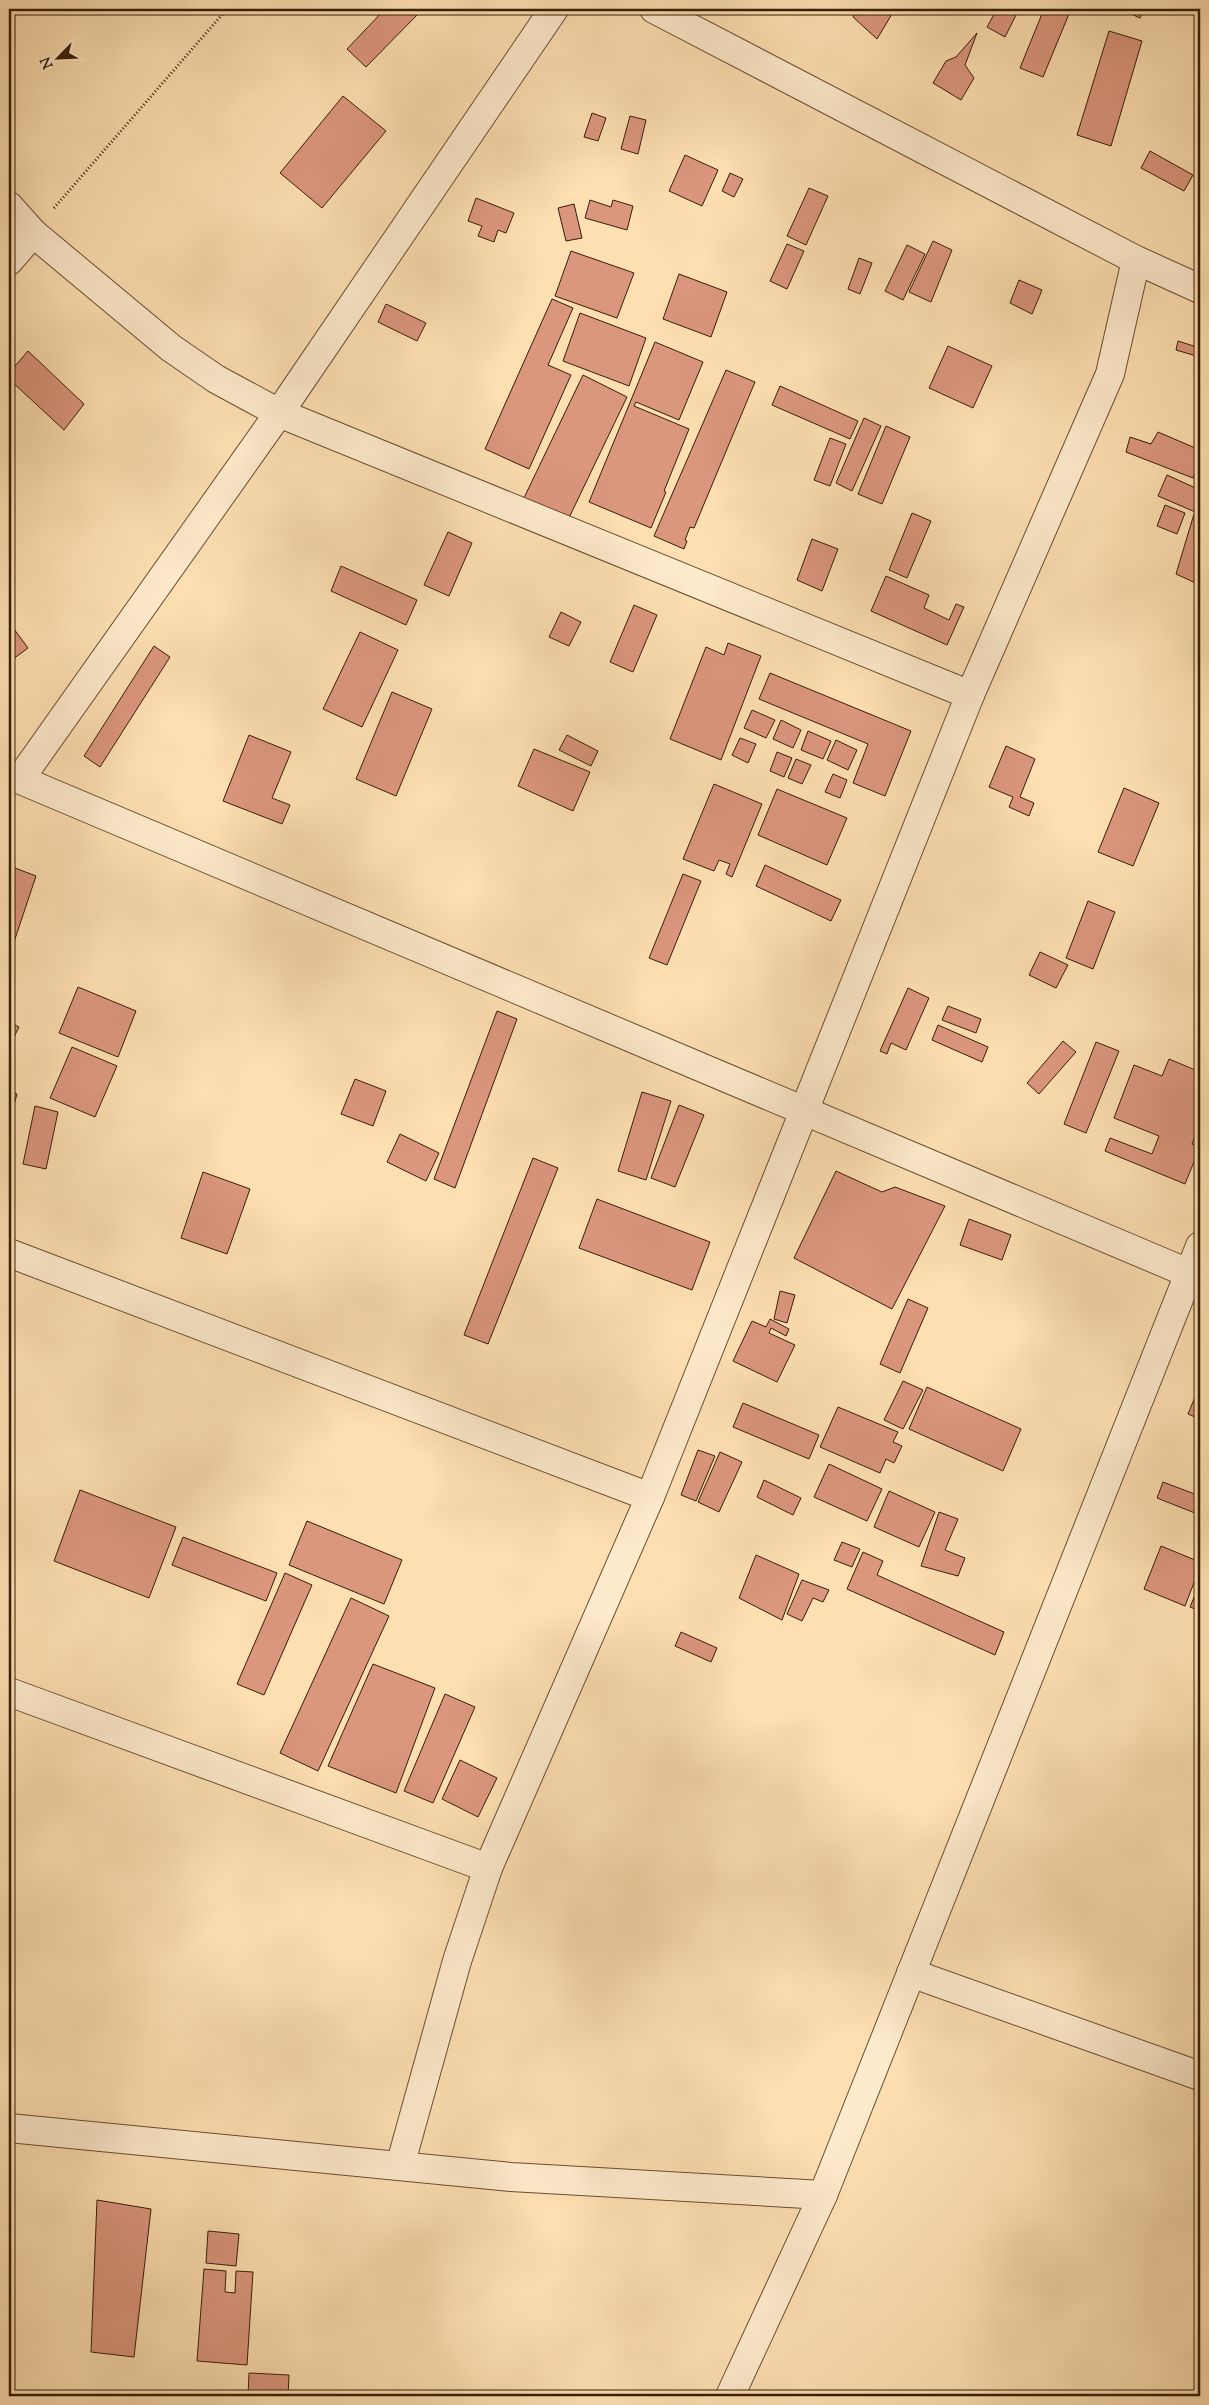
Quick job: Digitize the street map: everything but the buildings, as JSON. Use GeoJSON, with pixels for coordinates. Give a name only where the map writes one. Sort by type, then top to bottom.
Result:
{"type":"FeatureCollection","features":[{"type":"Feature","properties":{"kind":"street"},"geometry":{"type":"LineString","coordinates":[[554,9],[279,413],[14,777],[1195,1276]]}},
{"type":"Feature","properties":{"kind":"street"},"geometry":{"type":"LineString","coordinates":[[654,9],[1136,260],[1200,289]]}},
{"type":"Feature","properties":{"kind":"street"},"geometry":{"type":"LineString","coordinates":[[9,206],[33,233],[172,348],[216,379],[279,413],[970,696]]}},
{"type":"Feature","properties":{"kind":"street"},"geometry":{"type":"LineString","coordinates":[[9,261],[33,233]]}},
{"type":"Feature","properties":{"kind":"street"},"geometry":{"type":"LineString","coordinates":[[400,2166],[457,1961],[488,1868],[650,1497],[970,696],[1110,374],[1136,260]]}},
{"type":"Feature","properties":{"kind":"street"},"geometry":{"type":"LineString","coordinates":[[730,2396],[823,2195],[911,1973],[1195,1276],[1200,1246]]}},
{"type":"Feature","properties":{"kind":"street"},"geometry":{"type":"LineString","coordinates":[[9,1253],[650,1497]]}},
{"type":"Feature","properties":{"kind":"street"},"geometry":{"type":"LineString","coordinates":[[9,1692],[488,1868]]}},
{"type":"Feature","properties":{"kind":"street"},"geometry":{"type":"LineString","coordinates":[[911,1973],[1200,2076]]}},
{"type":"Feature","properties":{"kind":"street"},"geometry":{"type":"LineString","coordinates":[[9,2128],[511,2177],[823,2195]]}},
{"type":"Feature","properties":{"kind":"path"},"geometry":{"type":"LineString","coordinates":[[33,233],[227,9]]}}]}
